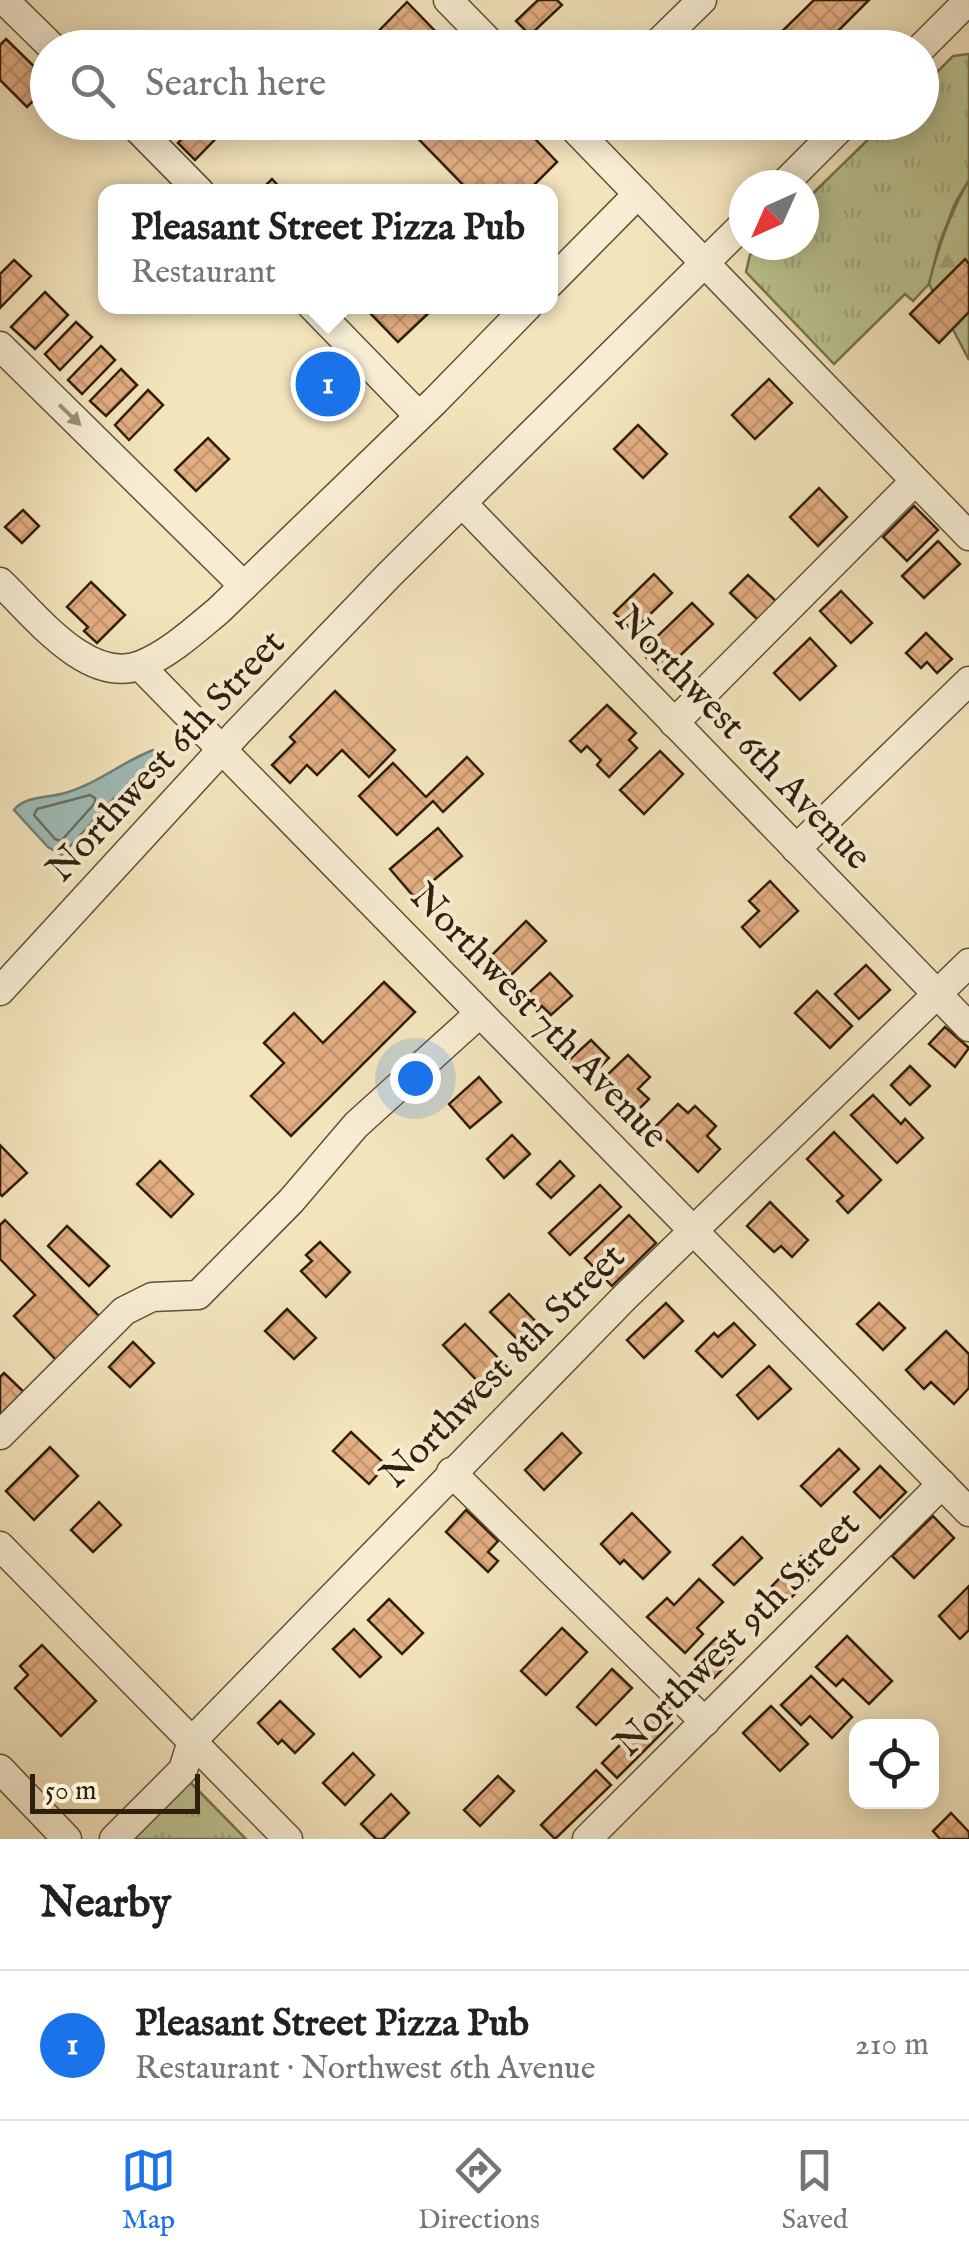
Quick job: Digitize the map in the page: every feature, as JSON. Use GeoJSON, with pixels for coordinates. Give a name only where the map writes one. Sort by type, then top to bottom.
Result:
{"type":"FeatureCollection","features":[{"type":"Feature","properties":{"kind":"street"},"geometry":{"type":"LineString","coordinates":[[2,0],[34,30]]}},
{"type":"Feature","properties":{"kind":"street"},"geometry":{"type":"LineString","coordinates":[[448,0],[477,30]]}},
{"type":"Feature","properties":{"kind":"street"},"geometry":{"type":"LineString","coordinates":[[671,30],[702,0]]}},
{"type":"Feature","properties":{"kind":"street"},"geometry":{"type":"LineString","coordinates":[[939,32],[966,9]]}},
{"type":"Feature","properties":{"kind":"street"},"geometry":{"type":"LineString","coordinates":[[149,140],[192,184]]}},
{"type":"Feature","properties":{"kind":"street"},"geometry":{"type":"LineString","coordinates":[[587,140],[969,536]]}},
{"type":"Feature","properties":{"kind":"street"},"geometry":{"type":"LineString","coordinates":[[798,170],[828,140]]}},
{"type":"Feature","properties":{"kind":"street"},"geometry":{"type":"LineString","coordinates":[[558,275],[638,194]]}},
{"type":"Feature","properties":{"kind":"street","name":"Northwest 6th Street"},"geometry":{"type":"LineString","coordinates":[[0,991],[389,575],[729,239]]}},
{"type":"Feature","properties":{"kind":"street"},"geometry":{"type":"LineString","coordinates":[[320,314],[420,416]]}},
{"type":"Feature","properties":{"kind":"street","name":"Northwest 6th Street"},"geometry":{"type":"LineString","coordinates":[[140,666],[179,642],[244,586],[520,314]]}},
{"type":"Feature","properties":{"kind":"street"},"geometry":{"type":"LineString","coordinates":[[0,346],[244,586]]}},
{"type":"Feature","properties":{"kind":"street"},"geometry":{"type":"LineString","coordinates":[[674,723],[914,481]]}},
{"type":"Feature","properties":{"kind":"street","name":"Northwest 6th Avenue"},"geometry":{"type":"LineString","coordinates":[[462,503],[969,1026]]}},
{"type":"Feature","properties":{"kind":"street"},"geometry":{"type":"LineString","coordinates":[[0,582],[69,648],[90,662],[118,669],[140,666]]}},
{"type":"Feature","properties":{"kind":"street","name":"Northwest 7th Avenue"},"geometry":{"type":"LineString","coordinates":[[140,666],[969,1512]]}},
{"type":"Feature","properties":{"kind":"street"},"geometry":{"type":"LineString","coordinates":[[796,849],[969,681]]}},
{"type":"Feature","properties":{"kind":"street","name":"Northwest 8th Street"},"geometry":{"type":"LineString","coordinates":[[114,1839],[183,1770],[192,1741],[451,1472],[969,963]]}},
{"type":"Feature","properties":{"kind":"street"},"geometry":{"type":"LineString","coordinates":[[0,1435],[124,1311],[152,1297],[198,1295],[290,1201],[356,1125],[480,1013]]}},
{"type":"Feature","properties":{"kind":"street"},"geometry":{"type":"LineString","coordinates":[[451,1472],[705,1722]]}},
{"type":"Feature","properties":{"kind":"street","name":"Northwest 9th Street"},"geometry":{"type":"LineString","coordinates":[[587,1839],[942,1484]]}},
{"type":"Feature","properties":{"kind":"street"},"geometry":{"type":"LineString","coordinates":[[0,1546],[288,1839]]}},
{"type":"Feature","properties":{"kind":"street"},"geometry":{"type":"LineString","coordinates":[[0,1769],[67,1839]]}},
{"type":"Feature","properties":{"kind":"green space"},"geometry":{"type":"Polygon","coordinates":[[[969,54],[969,180],[955,203],[929,284],[913,301],[905,294],[834,364],[746,272],[749,260],[819,260],[819,187],[868,140],[939,140],[939,70],[953,56],[969,54]]]}},
{"type":"Feature","properties":{"kind":"green space"},"geometry":{"type":"Polygon","coordinates":[[[969,180],[969,360],[929,284],[945,230],[969,180]]]}},
{"type":"Feature","properties":{"kind":"green space"},"geometry":{"type":"Polygon","coordinates":[[[191,1783],[246,1839],[131,1839],[183,1787],[191,1783]]]}},
{"type":"Feature","properties":{"kind":"water"},"geometry":{"type":"Polygon","coordinates":[[[153,750],[164,754],[162,764],[115,797],[62,855],[48,847],[14,810],[30,800],[77,789],[153,750]]]}},
{"type":"Feature","properties":{"kind":"building"},"geometry":{"type":"Polygon","coordinates":[[[538,0],[557,0],[562,5],[535,30],[525,30],[516,21],[538,0]]]}},
{"type":"Feature","properties":{"kind":"building"},"geometry":{"type":"Polygon","coordinates":[[[814,0],[869,0],[839,30],[783,30],[814,0]]]}},
{"type":"Feature","properties":{"kind":"building"},"geometry":{"type":"Polygon","coordinates":[[[407,2],[434,30],[380,30],[407,2]]]}},
{"type":"Feature","properties":{"kind":"building"},"geometry":{"type":"Polygon","coordinates":[[[6,39],[30,62],[27,107],[0,80],[0,45],[6,39]]]}},
{"type":"Feature","properties":{"kind":"building"},"geometry":{"type":"Polygon","coordinates":[[[181,140],[214,140],[195,160],[178,143],[181,140]]]}},
{"type":"Feature","properties":{"kind":"building"},"geometry":{"type":"Polygon","coordinates":[[[419,140],[536,140],[557,162],[535,184],[462,184],[419,140]]]}},
{"type":"Feature","properties":{"kind":"building"},"geometry":{"type":"Polygon","coordinates":[[[965,259],[969,264],[969,312],[939,343],[910,314],[965,259]]]}},
{"type":"Feature","properties":{"kind":"building"},"geometry":{"type":"Polygon","coordinates":[[[14,260],[31,276],[0,308],[0,274],[14,260]]]}},
{"type":"Feature","properties":{"kind":"building"},"geometry":{"type":"Polygon","coordinates":[[[45,292],[68,315],[35,349],[11,327],[45,292]]]}},
{"type":"Feature","properties":{"kind":"building"},"geometry":{"type":"Polygon","coordinates":[[[371,314],[428,314],[398,342],[371,314]]]}},
{"type":"Feature","properties":{"kind":"building"},"geometry":{"type":"Polygon","coordinates":[[[76,322],[92,337],[60,370],[45,354],[76,322]]]}},
{"type":"Feature","properties":{"kind":"building"},"geometry":{"type":"Polygon","coordinates":[[[101,346],[115,360],[82,394],[68,380],[101,346]]]}},
{"type":"Feature","properties":{"kind":"building"},"geometry":{"type":"Polygon","coordinates":[[[325,357],[355,387],[328,415],[298,385],[325,357]]]}},
{"type":"Feature","properties":{"kind":"building"},"geometry":{"type":"Polygon","coordinates":[[[121,369],[137,385],[106,416],[90,401],[121,369]]]}},
{"type":"Feature","properties":{"kind":"building"},"geometry":{"type":"Polygon","coordinates":[[[769,379],[792,403],[755,439],[732,415],[769,379]]]}},
{"type":"Feature","properties":{"kind":"building"},"geometry":{"type":"Polygon","coordinates":[[[148,390],[163,405],[129,440],[115,425],[148,390]]]}},
{"type":"Feature","properties":{"kind":"building"},"geometry":{"type":"Polygon","coordinates":[[[638,425],[667,454],[643,478],[614,449],[638,425]]]}},
{"type":"Feature","properties":{"kind":"building"},"geometry":{"type":"Polygon","coordinates":[[[208,438],[229,459],[196,491],[175,470],[208,438]]]}},
{"type":"Feature","properties":{"kind":"building"},"geometry":{"type":"Polygon","coordinates":[[[819,488],[847,517],[818,546],[790,517],[819,488]]]}},
{"type":"Feature","properties":{"kind":"building"},"geometry":{"type":"Polygon","coordinates":[[[914,506],[938,530],[907,561],[883,537],[914,506]]]}},
{"type":"Feature","properties":{"kind":"building"},"geometry":{"type":"Polygon","coordinates":[[[23,510],[39,526],[22,543],[5,527],[23,510]]]}},
{"type":"Feature","properties":{"kind":"building"},"geometry":{"type":"Polygon","coordinates":[[[938,541],[960,564],[924,598],[902,576],[938,541]]]}},
{"type":"Feature","properties":{"kind":"building"},"geometry":{"type":"Polygon","coordinates":[[[654,574],[672,593],[633,631],[614,613],[654,574]]]}},
{"type":"Feature","properties":{"kind":"building"},"geometry":{"type":"Polygon","coordinates":[[[748,575],[778,603],[760,622],[730,593],[748,575]]]}},
{"type":"Feature","properties":{"kind":"building"},"geometry":{"type":"Polygon","coordinates":[[[91,582],[125,615],[97,643],[84,631],[88,627],[67,607],[91,582]]]}},
{"type":"Feature","properties":{"kind":"building"},"geometry":{"type":"Polygon","coordinates":[[[841,591],[872,623],[851,643],[820,611],[841,591]]]}},
{"type":"Feature","properties":{"kind":"building"},"geometry":{"type":"Polygon","coordinates":[[[692,603],[713,624],[662,673],[641,652],[692,603]]]}},
{"type":"Feature","properties":{"kind":"building"},"geometry":{"type":"Polygon","coordinates":[[[926,633],[952,659],[937,673],[927,662],[921,668],[906,653],[926,633]]]}},
{"type":"Feature","properties":{"kind":"building"},"geometry":{"type":"Polygon","coordinates":[[[810,638],[836,666],[800,700],[774,673],[810,638]]]}},
{"type":"Feature","properties":{"kind":"building"},"geometry":{"type":"Polygon","coordinates":[[[335,691],[395,750],[369,777],[342,750],[317,775],[307,765],[290,783],[272,765],[295,742],[290,737],[335,691]]]}},
{"type":"Feature","properties":{"kind":"building"},"geometry":{"type":"Polygon","coordinates":[[[607,705],[636,733],[629,740],[637,748],[609,777],[597,765],[601,760],[587,746],[581,752],[570,741],[607,705]]]}},
{"type":"Feature","properties":{"kind":"building"},"geometry":{"type":"Polygon","coordinates":[[[660,751],[683,774],[644,814],[620,790],[660,751]]]}},
{"type":"Feature","properties":{"kind":"building"},"geometry":{"type":"Polygon","coordinates":[[[467,757],[483,774],[443,812],[433,801],[397,835],[359,796],[393,763],[426,797],[467,757]]]}},
{"type":"Feature","properties":{"kind":"building"},"geometry":{"type":"Polygon","coordinates":[[[438,828],[462,856],[414,897],[390,869],[438,828]]]}},
{"type":"Feature","properties":{"kind":"building"},"geometry":{"type":"Polygon","coordinates":[[[770,881],[798,911],[760,947],[742,927],[759,911],[749,901],[770,881]]]}},
{"type":"Feature","properties":{"kind":"building"},"geometry":{"type":"Polygon","coordinates":[[[526,921],[546,941],[503,983],[484,963],[526,921]]]}},
{"type":"Feature","properties":{"kind":"building"},"geometry":{"type":"Polygon","coordinates":[[[866,965],[890,990],[859,1019],[835,994],[866,965]]]}},
{"type":"Feature","properties":{"kind":"building"},"geometry":{"type":"Polygon","coordinates":[[[550,973],[572,996],[551,1015],[542,1006],[537,1011],[524,997],[550,973]]]}},
{"type":"Feature","properties":{"kind":"building"},"geometry":{"type":"Polygon","coordinates":[[[384,982],[415,1012],[291,1136],[251,1096],[284,1063],[264,1043],[294,1013],[323,1043],[384,982]]]}},
{"type":"Feature","properties":{"kind":"building"},"geometry":{"type":"Polygon","coordinates":[[[817,991],[852,1026],[830,1048],[795,1013],[817,991]]]}},
{"type":"Feature","properties":{"kind":"building"},"geometry":{"type":"Polygon","coordinates":[[[945,1027],[969,1048],[955,1067],[929,1044],[945,1027]]]}},
{"type":"Feature","properties":{"kind":"building"},"geometry":{"type":"Polygon","coordinates":[[[591,1040],[609,1058],[598,1069],[590,1062],[579,1073],[568,1061],[591,1040]]]}},
{"type":"Feature","properties":{"kind":"building"},"geometry":{"type":"Polygon","coordinates":[[[628,1055],[650,1077],[638,1089],[649,1099],[635,1113],[603,1079],[628,1055]]]}},
{"type":"Feature","properties":{"kind":"building"},"geometry":{"type":"Polygon","coordinates":[[[910,1066],[930,1086],[910,1105],[891,1085],[910,1066]]]}},
{"type":"Feature","properties":{"kind":"building"},"geometry":{"type":"Polygon","coordinates":[[[479,1077],[501,1102],[470,1128],[449,1104],[479,1077]]]}},
{"type":"Feature","properties":{"kind":"building"},"geometry":{"type":"Polygon","coordinates":[[[873,1095],[901,1124],[905,1119],[923,1138],[897,1163],[851,1115],[873,1095]]]}},
{"type":"Feature","properties":{"kind":"building"},"geometry":{"type":"Polygon","coordinates":[[[678,1104],[688,1113],[695,1106],[716,1126],[707,1136],[720,1149],[698,1172],[654,1128],[678,1104]]]}},
{"type":"Feature","properties":{"kind":"building"},"geometry":{"type":"Polygon","coordinates":[[[834,1132],[881,1180],[848,1213],[837,1201],[843,1196],[807,1159],[834,1132]]]}},
{"type":"Feature","properties":{"kind":"building"},"geometry":{"type":"Polygon","coordinates":[[[512,1135],[530,1154],[504,1178],[487,1159],[512,1135]]]}},
{"type":"Feature","properties":{"kind":"building"},"geometry":{"type":"Polygon","coordinates":[[[0,1145],[27,1173],[2,1196],[0,1194],[0,1145]]]}},
{"type":"Feature","properties":{"kind":"building"},"geometry":{"type":"Polygon","coordinates":[[[160,1161],[193,1194],[171,1217],[137,1184],[160,1161]]]}},
{"type":"Feature","properties":{"kind":"building"},"geometry":{"type":"Polygon","coordinates":[[[560,1161],[574,1176],[551,1198],[537,1184],[560,1161]]]}},
{"type":"Feature","properties":{"kind":"building"},"geometry":{"type":"Polygon","coordinates":[[[600,1185],[621,1207],[570,1255],[549,1233],[600,1185]]]}},
{"type":"Feature","properties":{"kind":"building"},"geometry":{"type":"Polygon","coordinates":[[[770,1202],[808,1240],[792,1257],[781,1246],[774,1252],[747,1226],[770,1202]]]}},
{"type":"Feature","properties":{"kind":"building"},"geometry":{"type":"Polygon","coordinates":[[[629,1215],[656,1243],[612,1286],[585,1258],[629,1215]]]}},
{"type":"Feature","properties":{"kind":"building"},"geometry":{"type":"Polygon","coordinates":[[[5,1220],[102,1319],[58,1362],[14,1316],[35,1295],[0,1259],[0,1225],[5,1220]]]}},
{"type":"Feature","properties":{"kind":"building"},"geometry":{"type":"Polygon","coordinates":[[[67,1226],[109,1266],[89,1286],[48,1246],[67,1226]]]}},
{"type":"Feature","properties":{"kind":"building"},"geometry":{"type":"Polygon","coordinates":[[[320,1242],[350,1272],[326,1297],[301,1271],[312,1261],[306,1255],[320,1242]]]}},
{"type":"Feature","properties":{"kind":"building"},"geometry":{"type":"Polygon","coordinates":[[[509,1294],[543,1329],[525,1347],[490,1312],[509,1294]]]}},
{"type":"Feature","properties":{"kind":"building"},"geometry":{"type":"Polygon","coordinates":[[[666,1303],[683,1321],[644,1358],[627,1340],[666,1303]]]}},
{"type":"Feature","properties":{"kind":"building"},"geometry":{"type":"Polygon","coordinates":[[[879,1303],[905,1328],[883,1350],[857,1324],[879,1303]]]}},
{"type":"Feature","properties":{"kind":"building"},"geometry":{"type":"Polygon","coordinates":[[[287,1309],[316,1338],[294,1359],[265,1331],[287,1309]]]}},
{"type":"Feature","properties":{"kind":"building"},"geometry":{"type":"Polygon","coordinates":[[[734,1323],[755,1345],[722,1377],[696,1351],[714,1333],[718,1337],[734,1323]]]}},
{"type":"Feature","properties":{"kind":"building"},"geometry":{"type":"Polygon","coordinates":[[[465,1324],[507,1367],[485,1389],[443,1345],[465,1324]]]}},
{"type":"Feature","properties":{"kind":"building"},"geometry":{"type":"Polygon","coordinates":[[[946,1331],[969,1354],[969,1388],[954,1404],[931,1382],[924,1389],[906,1370],[946,1331]]]}},
{"type":"Feature","properties":{"kind":"building"},"geometry":{"type":"Polygon","coordinates":[[[133,1342],[154,1363],[130,1387],[109,1367],[133,1342]]]}},
{"type":"Feature","properties":{"kind":"building"},"geometry":{"type":"Polygon","coordinates":[[[769,1366],[791,1389],[758,1419],[737,1395],[769,1366]]]}},
{"type":"Feature","properties":{"kind":"building"},"geometry":{"type":"Polygon","coordinates":[[[4,1373],[27,1395],[0,1421],[0,1377],[4,1373]]]}},
{"type":"Feature","properties":{"kind":"building"},"geometry":{"type":"Polygon","coordinates":[[[351,1432],[386,1465],[369,1484],[333,1451],[351,1432]]]}},
{"type":"Feature","properties":{"kind":"building"},"geometry":{"type":"Polygon","coordinates":[[[562,1433],[581,1453],[544,1490],[525,1470],[562,1433]]]}},
{"type":"Feature","properties":{"kind":"building"},"geometry":{"type":"Polygon","coordinates":[[[50,1447],[78,1476],[34,1520],[6,1491],[50,1447]]]}},
{"type":"Feature","properties":{"kind":"building"},"geometry":{"type":"Polygon","coordinates":[[[839,1449],[859,1469],[821,1506],[801,1486],[839,1449]]]}},
{"type":"Feature","properties":{"kind":"building"},"geometry":{"type":"Polygon","coordinates":[[[880,1466],[906,1492],[880,1518],[854,1492],[880,1466]]]}},
{"type":"Feature","properties":{"kind":"building"},"geometry":{"type":"Polygon","coordinates":[[[99,1502],[121,1525],[93,1552],[71,1530],[99,1502]]]}},
{"type":"Feature","properties":{"kind":"building"},"geometry":{"type":"Polygon","coordinates":[[[466,1510],[498,1541],[488,1552],[498,1561],[488,1572],[446,1532],[466,1510]]]}},
{"type":"Feature","properties":{"kind":"building"},"geometry":{"type":"Polygon","coordinates":[[[632,1513],[670,1552],[643,1579],[624,1560],[620,1564],[601,1544],[632,1513]]]}},
{"type":"Feature","properties":{"kind":"building"},"geometry":{"type":"Polygon","coordinates":[[[933,1516],[954,1538],[914,1578],[892,1556],[933,1516]]]}},
{"type":"Feature","properties":{"kind":"building"},"geometry":{"type":"Polygon","coordinates":[[[742,1537],[762,1558],[734,1585],[713,1565],[742,1537]]]}},
{"type":"Feature","properties":{"kind":"building"},"geometry":{"type":"Polygon","coordinates":[[[801,1556],[817,1571],[787,1602],[772,1586],[801,1556]]]}},
{"type":"Feature","properties":{"kind":"building"},"geometry":{"type":"Polygon","coordinates":[[[699,1579],[723,1602],[697,1628],[703,1634],[685,1653],[647,1617],[667,1598],[674,1605],[699,1579]]]}},
{"type":"Feature","properties":{"kind":"building"},"geometry":{"type":"Polygon","coordinates":[[[969,1586],[969,1630],[960,1639],[939,1616],[969,1586]]]}},
{"type":"Feature","properties":{"kind":"building"},"geometry":{"type":"Polygon","coordinates":[[[389,1599],[423,1633],[402,1654],[368,1620],[389,1599]]]}},
{"type":"Feature","properties":{"kind":"building"},"geometry":{"type":"Polygon","coordinates":[[[562,1628],[587,1652],[546,1695],[521,1671],[562,1628]]]}},
{"type":"Feature","properties":{"kind":"building"},"geometry":{"type":"Polygon","coordinates":[[[354,1629],[381,1657],[360,1677],[333,1649],[354,1629]]]}},
{"type":"Feature","properties":{"kind":"building"},"geometry":{"type":"Polygon","coordinates":[[[847,1636],[892,1681],[869,1704],[843,1679],[836,1686],[816,1667],[847,1636]]]}},
{"type":"Feature","properties":{"kind":"building"},"geometry":{"type":"Polygon","coordinates":[[[716,1638],[735,1656],[714,1678],[695,1659],[716,1638]]]}},
{"type":"Feature","properties":{"kind":"building"},"geometry":{"type":"Polygon","coordinates":[[[42,1645],[96,1701],[61,1736],[15,1688],[28,1675],[20,1666],[42,1645]]]}},
{"type":"Feature","properties":{"kind":"building"},"geometry":{"type":"Polygon","coordinates":[[[612,1669],[632,1688],[596,1725],[577,1707],[612,1669]]]}},
{"type":"Feature","properties":{"kind":"building"},"geometry":{"type":"Polygon","coordinates":[[[811,1676],[852,1717],[832,1738],[810,1716],[801,1725],[781,1705],[811,1676]]]}},
{"type":"Feature","properties":{"kind":"building"},"geometry":{"type":"Polygon","coordinates":[[[280,1701],[314,1734],[295,1753],[282,1740],[278,1744],[258,1723],[280,1701]]]}},
{"type":"Feature","properties":{"kind":"building"},"geometry":{"type":"Polygon","coordinates":[[[771,1706],[808,1744],[780,1771],[743,1733],[771,1706]]]}},
{"type":"Feature","properties":{"kind":"building"},"geometry":{"type":"Polygon","coordinates":[[[657,1708],[672,1723],[617,1778],[602,1763],[657,1708]]]}},
{"type":"Feature","properties":{"kind":"building"},"geometry":{"type":"Polygon","coordinates":[[[353,1753],[374,1775],[345,1805],[323,1783],[353,1753]]]}},
{"type":"Feature","properties":{"kind":"building"},"geometry":{"type":"Polygon","coordinates":[[[596,1770],[611,1785],[555,1839],[541,1825],[596,1770]]]}},
{"type":"Feature","properties":{"kind":"building"},"geometry":{"type":"Polygon","coordinates":[[[498,1776],[514,1791],[480,1826],[464,1810],[498,1776]]]}},
{"type":"Feature","properties":{"kind":"building"},"geometry":{"type":"Polygon","coordinates":[[[391,1794],[409,1813],[383,1839],[376,1839],[361,1824],[391,1794]]]}},
{"type":"Feature","properties":{"kind":"building"},"geometry":{"type":"Polygon","coordinates":[[[951,1813],[969,1832],[969,1839],[940,1839],[933,1831],[951,1813]]]}},
{"type":"Feature","properties":{"kind":"place","name":"Pleasant Street Pizza Pub"},"geometry":{"type":"Point","coordinates":[328,384]}}]}
